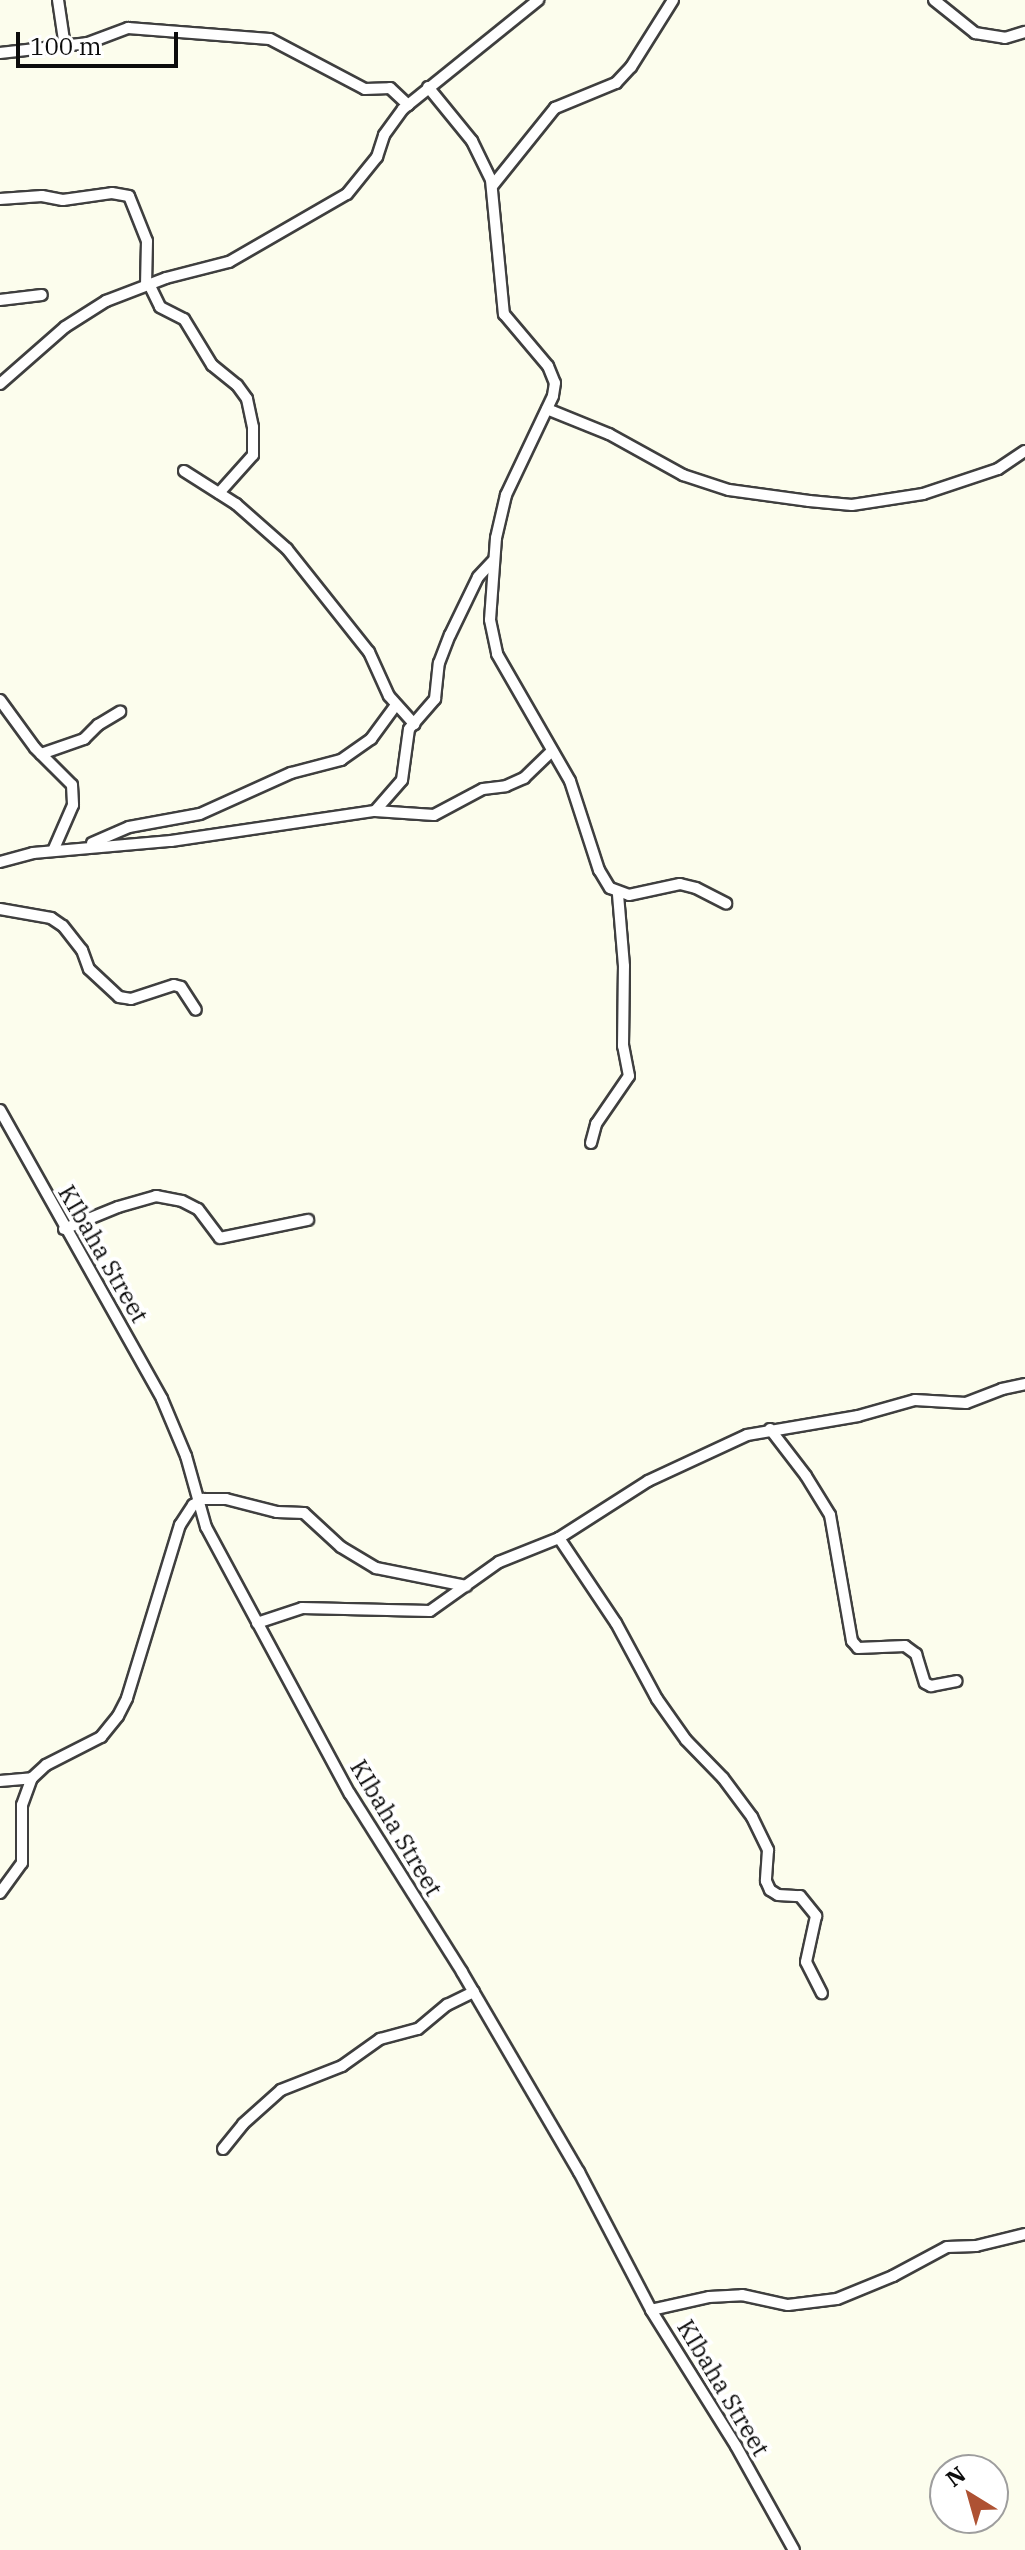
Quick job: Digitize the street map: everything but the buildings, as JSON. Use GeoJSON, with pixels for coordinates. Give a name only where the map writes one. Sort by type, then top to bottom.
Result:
{"type":"FeatureCollection","features":[{"type":"Feature","properties":{"kind":"street"},"geometry":{"type":"LineString","coordinates":[[58,0],[65,47]]}},
{"type":"Feature","properties":{"kind":"street"},"geometry":{"type":"LineString","coordinates":[[493,185],[555,108],[616,83],[631,67],[673,0]]}},
{"type":"Feature","properties":{"kind":"street"},"geometry":{"type":"LineString","coordinates":[[934,0],[975,33],[985,37],[1005,38],[1025,32]]}},
{"type":"Feature","properties":{"kind":"street"},"geometry":{"type":"LineString","coordinates":[[0,384],[80,316],[148,284],[229,262],[347,194],[377,157],[384,135],[408,105],[532,3]]}},
{"type":"Feature","properties":{"kind":"street"},"geometry":{"type":"LineString","coordinates":[[0,53],[88,43],[128,28],[270,39],[365,89],[390,88],[408,105]]}},
{"type":"Feature","properties":{"kind":"street"},"geometry":{"type":"LineString","coordinates":[[428,87],[472,141],[493,185],[501,302],[510,323],[548,366],[555,383],[547,409],[506,495],[493,561],[490,634],[507,675],[552,751],[582,810],[605,882],[618,894],[624,966],[623,1046],[629,1076],[596,1124],[591,1143]]}},
{"type":"Feature","properties":{"kind":"street"},"geometry":{"type":"LineString","coordinates":[[0,199],[42,196],[63,200],[112,193],[129,196],[147,241],[148,284],[160,307],[184,319],[212,365],[237,385],[247,399],[253,427],[253,455],[219,493]]}},
{"type":"Feature","properties":{"kind":"street"},"geometry":{"type":"LineString","coordinates":[[0,300],[42,295]]}},
{"type":"Feature","properties":{"kind":"street"},"geometry":{"type":"LineString","coordinates":[[547,409],[609,434],[683,475],[729,490],[852,505],[923,494],[998,469],[1025,451]]}},
{"type":"Feature","properties":{"kind":"street"},"geometry":{"type":"LineString","coordinates":[[184,471],[250,515],[287,549],[369,652],[396,705],[414,724]]}},
{"type":"Feature","properties":{"kind":"street"},"geometry":{"type":"LineString","coordinates":[[375,811],[402,780],[405,740],[435,699],[439,663],[446,643],[478,577],[493,561]]}},
{"type":"Feature","properties":{"kind":"street"},"geometry":{"type":"LineString","coordinates":[[0,700],[41,754],[67,777],[74,794],[53,851]]}},
{"type":"Feature","properties":{"kind":"street"},"geometry":{"type":"LineString","coordinates":[[87,846],[129,827],[200,814],[291,773],[341,760],[371,739],[396,705]]}},
{"type":"Feature","properties":{"kind":"street"},"geometry":{"type":"LineString","coordinates":[[41,754],[84,739],[98,725],[120,712]]}},
{"type":"Feature","properties":{"kind":"street"},"geometry":{"type":"LineString","coordinates":[[0,862],[87,846],[171,841],[375,811],[418,816],[444,812],[483,789],[524,778],[552,751]]}},
{"type":"Feature","properties":{"kind":"street"},"geometry":{"type":"LineString","coordinates":[[618,894],[644,893],[680,884],[696,888],[726,903]]}},
{"type":"Feature","properties":{"kind":"street"},"geometry":{"type":"LineString","coordinates":[[0,909],[51,918],[63,926],[82,950],[89,969],[119,997],[131,999],[174,985],[181,987],[196,1010]]}},
{"type":"Feature","properties":{"kind":"street","name":"KIbaha Street"},"geometry":{"type":"LineString","coordinates":[[0,1110],[162,1399],[186,1456],[197,1502],[212,1539],[350,1794],[474,1992],[579,2172],[651,2310],[736,2446],[794,2550]]}},
{"type":"Feature","properties":{"kind":"street"},"geometry":{"type":"LineString","coordinates":[[64,1229],[118,1207],[156,1196],[182,1201],[198,1209],[220,1238],[308,1220]]}},
{"type":"Feature","properties":{"kind":"street"},"geometry":{"type":"LineString","coordinates":[[257,1623],[302,1608],[430,1611],[514,1553],[559,1538],[677,1465],[770,1429],[858,1416],[915,1400],[966,1403],[1025,1384]]}},
{"type":"Feature","properties":{"kind":"street"},"geometry":{"type":"LineString","coordinates":[[770,1429],[789,1450],[830,1515],[852,1641],[858,1648],[905,1646],[916,1654],[925,1683],[931,1686],[957,1681]]}},
{"type":"Feature","properties":{"kind":"street"},"geometry":{"type":"LineString","coordinates":[[0,1893],[22,1863],[22,1805],[32,1778],[46,1765],[92,1744],[110,1729],[118,1716],[127,1698],[180,1525],[188,1509],[197,1502],[226,1499],[277,1512],[304,1513],[341,1547],[376,1568],[466,1586]]}},
{"type":"Feature","properties":{"kind":"street"},"geometry":{"type":"LineString","coordinates":[[559,1538],[616,1623],[657,1699],[686,1740],[723,1778],[752,1817],[768,1850],[766,1881],[770,1890],[778,1895],[800,1896],[816,1916],[806,1962],[822,1993]]}},
{"type":"Feature","properties":{"kind":"street"},"geometry":{"type":"LineString","coordinates":[[0,1781],[32,1778]]}},
{"type":"Feature","properties":{"kind":"street"},"geometry":{"type":"LineString","coordinates":[[223,2149],[260,2108],[291,2084],[342,2066],[380,2039],[418,2029],[447,2005],[474,1992]]}},
{"type":"Feature","properties":{"kind":"street"},"geometry":{"type":"LineString","coordinates":[[651,2310],[709,2297],[742,2295],[788,2305],[837,2299],[893,2276],[947,2247],[976,2246],[1025,2234]]}}]}
